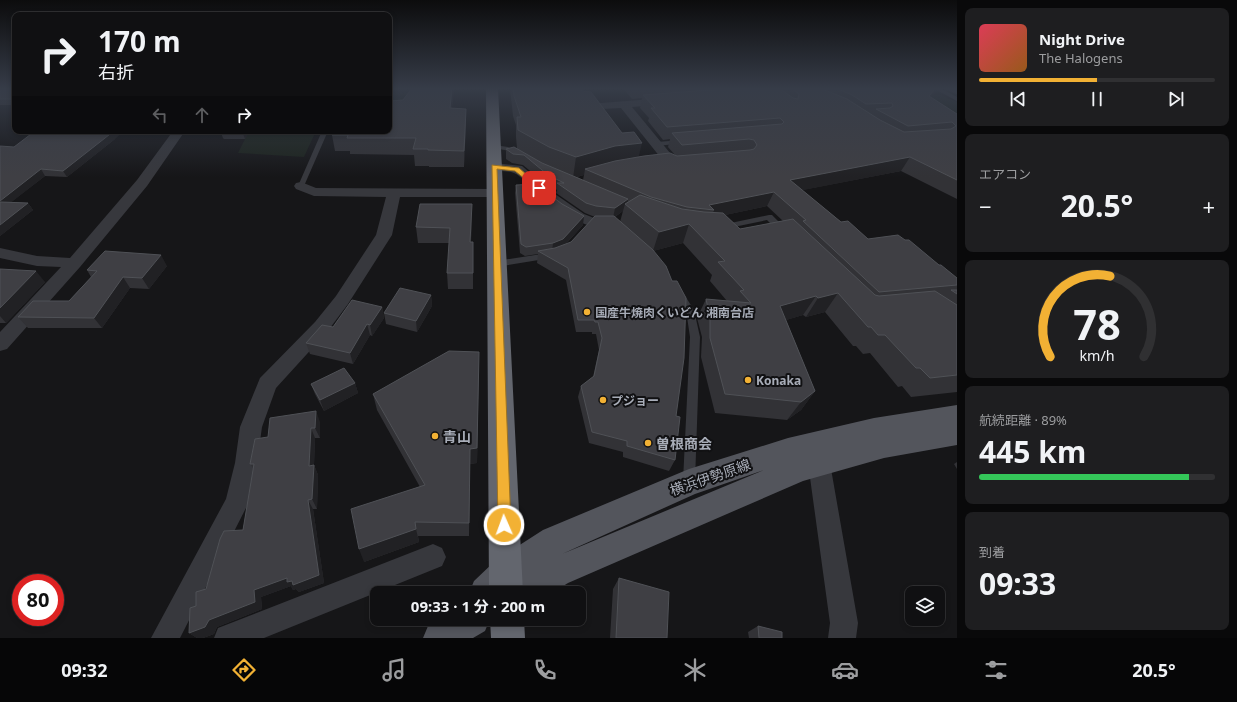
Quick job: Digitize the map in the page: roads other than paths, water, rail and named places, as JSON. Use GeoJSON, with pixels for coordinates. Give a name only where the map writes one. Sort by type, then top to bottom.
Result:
{"type":"FeatureCollection","features":[{"type":"Feature","properties":{"kind":"highway"},"geometry":{"type":"LineString","coordinates":[[493,118],[496,264],[511,586]]}},
{"type":"Feature","properties":{"kind":"highway"},"geometry":{"type":"LineString","coordinates":[[507,626],[508,638]]}},
{"type":"Feature","properties":{"kind":"main road","name":"横浜伊勢原線"},"geometry":{"type":"LineString","coordinates":[[511,586],[554,541],[688,482],[796,448],[874,430],[957,416]]}},
{"type":"Feature","properties":{"kind":"main road","name":"横浜伊勢原線"},"geometry":{"type":"LineString","coordinates":[[511,586],[557,572],[582,562],[799,469],[884,446],[957,433]]}},
{"type":"Feature","properties":{"kind":"street"},"geometry":{"type":"LineString","coordinates":[[635,118],[657,144],[667,162],[673,164],[697,162]]}},
{"type":"Feature","properties":{"kind":"street"},"geometry":{"type":"LineString","coordinates":[[0,344],[74,263],[142,183],[177,134]]}},
{"type":"Feature","properties":{"kind":"street"},"geometry":{"type":"LineString","coordinates":[[494,157],[517,169],[550,197],[589,224],[616,224]]}},
{"type":"Feature","properties":{"kind":"street"},"geometry":{"type":"LineString","coordinates":[[301,186],[314,192],[495,193]]}},
{"type":"Feature","properties":{"kind":"street"},"geometry":{"type":"LineString","coordinates":[[165,638],[237,502],[246,463],[251,427],[267,384],[321,327],[342,300],[384,235],[394,193]]}},
{"type":"Feature","properties":{"kind":"street"},"geometry":{"type":"LineString","coordinates":[[0,253],[37,261],[74,263]]}},
{"type":"Feature","properties":{"kind":"street"},"geometry":{"type":"LineString","coordinates":[[819,463],[844,623],[842,638]]}},
{"type":"Feature","properties":{"kind":"street"},"geometry":{"type":"LineString","coordinates":[[228,638],[433,557]]}},
{"type":"Feature","properties":{"kind":"lane"},"geometry":{"type":"LineString","coordinates":[[301,186],[324,134]]}},
{"type":"Feature","properties":{"kind":"lane"},"geometry":{"type":"LineString","coordinates":[[657,144],[688,142]]}},
{"type":"Feature","properties":{"kind":"lane"},"geometry":{"type":"LineString","coordinates":[[494,157],[506,148],[525,159]]}},
{"type":"Feature","properties":{"kind":"lane"},"geometry":{"type":"LineString","coordinates":[[714,228],[769,217],[792,239]]}},
{"type":"Feature","properties":{"kind":"lane"},"geometry":{"type":"LineString","coordinates":[[496,264],[553,256]]}},
{"type":"Feature","properties":{"kind":"lane"},"geometry":{"type":"LineString","coordinates":[[674,284],[690,310],[695,337],[688,482]]}},
{"type":"Feature","properties":{"kind":"place","name":"国産牛焼肉くいどん 湘南台店"},"geometry":{"type":"Point","coordinates":[587,312]}},
{"type":"Feature","properties":{"kind":"place","name":"Konaka"},"geometry":{"type":"Point","coordinates":[748,380]}},
{"type":"Feature","properties":{"kind":"place","name":"プジョー"},"geometry":{"type":"Point","coordinates":[603,400]}},
{"type":"Feature","properties":{"kind":"place","name":"青山"},"geometry":{"type":"Point","coordinates":[435,436]}},
{"type":"Feature","properties":{"kind":"place","name":"曽根商会"},"geometry":{"type":"Point","coordinates":[648,443]}}]}
